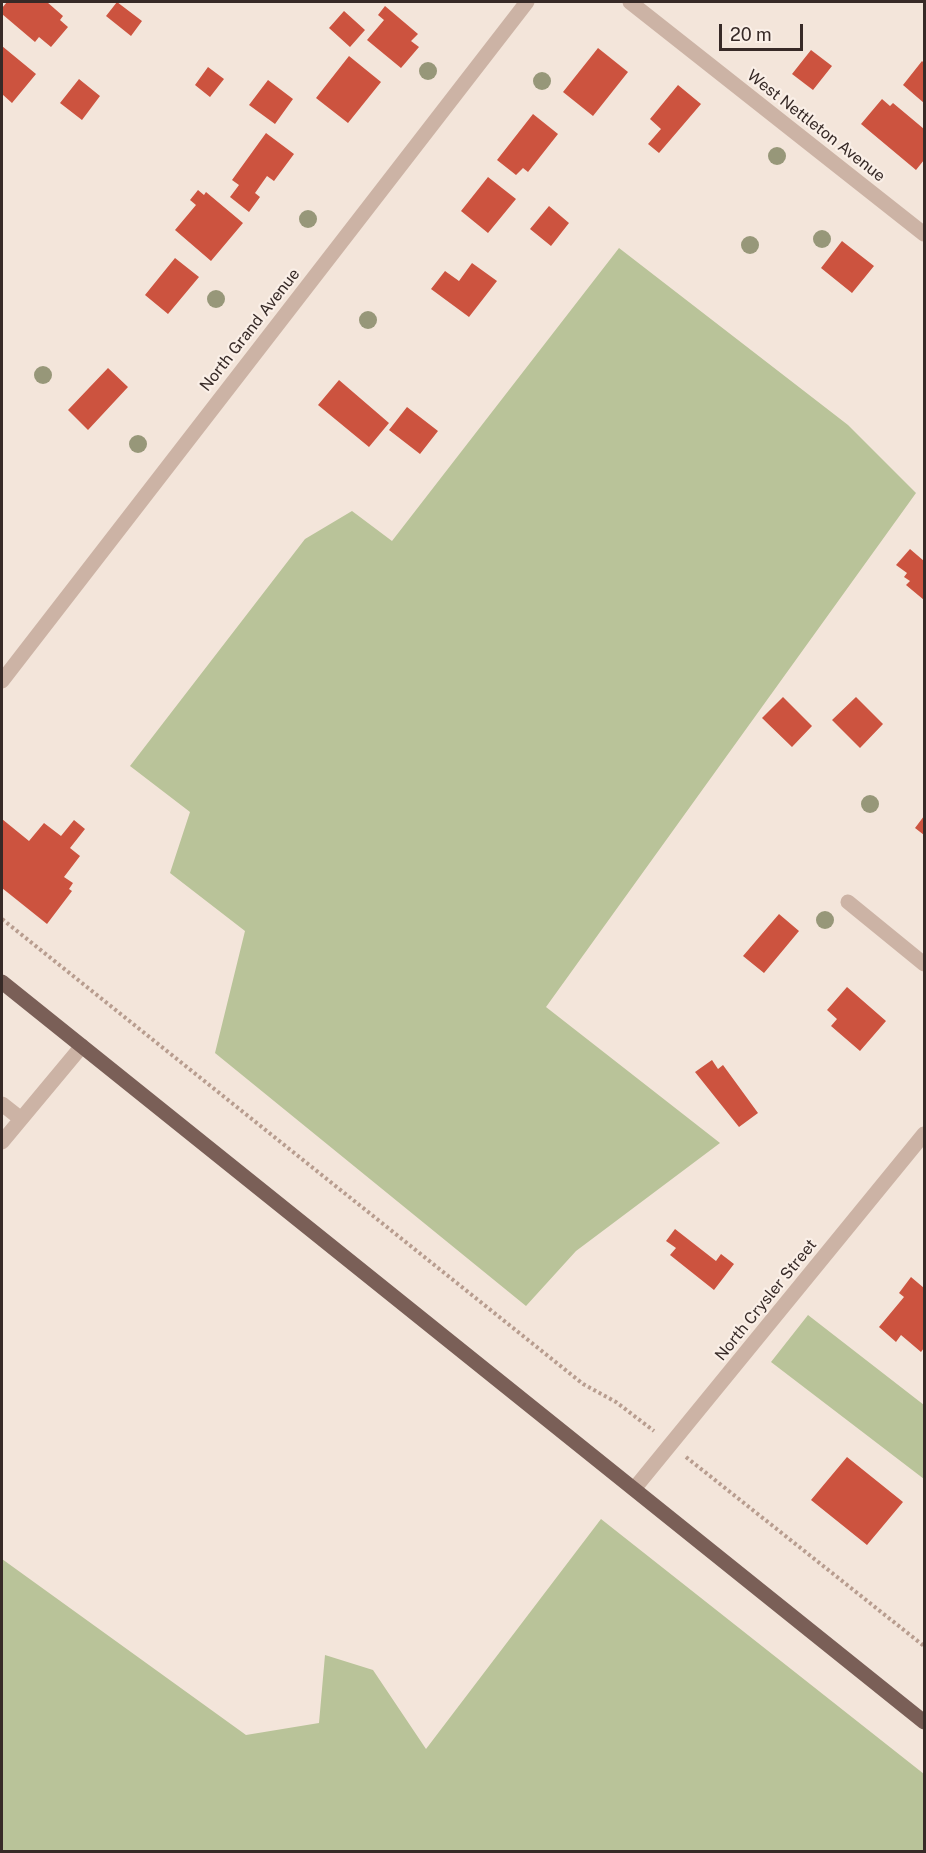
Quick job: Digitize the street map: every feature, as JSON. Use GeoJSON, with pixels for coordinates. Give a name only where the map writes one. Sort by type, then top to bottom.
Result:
{"type":"FeatureCollection","features":[{"type":"Feature","properties":{"kind":"main road"},"geometry":{"type":"LineString","coordinates":[[2,982],[924,1722]]}},
{"type":"Feature","properties":{"kind":"street","name":"North Grand Avenue"},"geometry":{"type":"LineString","coordinates":[[2,681],[527,2]]}},
{"type":"Feature","properties":{"kind":"street","name":"West Nettleton Avenue"},"geometry":{"type":"LineString","coordinates":[[630,2],[924,234]]}},
{"type":"Feature","properties":{"kind":"street"},"geometry":{"type":"LineString","coordinates":[[848,902],[924,964]]}},
{"type":"Feature","properties":{"kind":"street"},"geometry":{"type":"LineString","coordinates":[[2,1142],[82,1046]]}},
{"type":"Feature","properties":{"kind":"street"},"geometry":{"type":"LineString","coordinates":[[2,1104],[21,1119]]}},
{"type":"Feature","properties":{"kind":"street","name":"North Crysler Street"},"geometry":{"type":"LineString","coordinates":[[634,1489],[924,1134]]}},
{"type":"Feature","properties":{"kind":"path"},"geometry":{"type":"LineString","coordinates":[[2,919],[583,1384],[616,1402],[924,1646]]}},
{"type":"Feature","properties":{"kind":"green space"},"geometry":{"type":"Polygon","coordinates":[[[619,248],[848,425],[916,493],[546,1007],[720,1143],[576,1251],[526,1306],[215,1053],[245,931],[170,873],[190,812],[130,766],[305,539],[352,511],[392,541],[619,248]]]}},
{"type":"Feature","properties":{"kind":"green space"},"geometry":{"type":"Polygon","coordinates":[[[808,1315],[924,1405],[924,1479],[771,1362],[808,1315]]]}},
{"type":"Feature","properties":{"kind":"green space"},"geometry":{"type":"Polygon","coordinates":[[[601,1519],[924,1774],[924,1851],[2,1851],[2,1559],[246,1735],[319,1723],[325,1655],[373,1670],[426,1749],[601,1519]]]}},
{"type":"Feature","properties":{"kind":"building"},"geometry":{"type":"Polygon","coordinates":[[[7,2],[47,2],[63,16],[60,20],[68,27],[51,47],[39,37],[35,42],[2,14],[2,8],[7,2]]]}},
{"type":"Feature","properties":{"kind":"building"},"geometry":{"type":"Polygon","coordinates":[[[117,2],[142,21],[131,36],[106,16],[117,2]]]}},
{"type":"Feature","properties":{"kind":"building"},"geometry":{"type":"Polygon","coordinates":[[[385,6],[418,34],[411,41],[419,47],[401,68],[367,40],[384,20],[378,15],[385,6]]]}},
{"type":"Feature","properties":{"kind":"building"},"geometry":{"type":"Polygon","coordinates":[[[344,11],[365,30],[350,47],[329,28],[344,11]]]}},
{"type":"Feature","properties":{"kind":"building"},"geometry":{"type":"Polygon","coordinates":[[[2,46],[36,74],[12,103],[2,94],[2,46]]]}},
{"type":"Feature","properties":{"kind":"building"},"geometry":{"type":"Polygon","coordinates":[[[598,48],[628,72],[593,116],[563,92],[598,48]]]}},
{"type":"Feature","properties":{"kind":"building"},"geometry":{"type":"Polygon","coordinates":[[[811,50],[832,66],[813,90],[792,74],[811,50]]]}},
{"type":"Feature","properties":{"kind":"building"},"geometry":{"type":"Polygon","coordinates":[[[349,56],[381,82],[348,123],[316,98],[349,56]]]}},
{"type":"Feature","properties":{"kind":"building"},"geometry":{"type":"Polygon","coordinates":[[[922,61],[924,63],[924,103],[903,85],[922,61]]]}},
{"type":"Feature","properties":{"kind":"building"},"geometry":{"type":"Polygon","coordinates":[[[208,67],[224,79],[210,97],[195,85],[208,67]]]}},
{"type":"Feature","properties":{"kind":"building"},"geometry":{"type":"Polygon","coordinates":[[[79,79],[100,96],[82,120],[60,103],[79,79]]]}},
{"type":"Feature","properties":{"kind":"building"},"geometry":{"type":"Polygon","coordinates":[[[268,80],[293,99],[275,124],[249,105],[268,80]]]}},
{"type":"Feature","properties":{"kind":"building"},"geometry":{"type":"Polygon","coordinates":[[[678,85],[701,104],[659,153],[648,144],[661,129],[650,119],[678,85]]]}},
{"type":"Feature","properties":{"kind":"building"},"geometry":{"type":"Polygon","coordinates":[[[882,99],[890,106],[893,103],[924,129],[924,160],[916,170],[861,124],[882,99]]]}},
{"type":"Feature","properties":{"kind":"building"},"geometry":{"type":"Polygon","coordinates":[[[533,114],[558,134],[528,172],[523,168],[516,175],[497,160],[533,114]]]}},
{"type":"Feature","properties":{"kind":"building"},"geometry":{"type":"Polygon","coordinates":[[[266,133],[294,154],[274,181],[267,176],[255,193],[260,197],[249,212],[230,197],[239,185],[232,180],[266,133]]]}},
{"type":"Feature","properties":{"kind":"building"},"geometry":{"type":"Polygon","coordinates":[[[488,177],[516,199],[488,233],[461,211],[488,177]]]}},
{"type":"Feature","properties":{"kind":"building"},"geometry":{"type":"Polygon","coordinates":[[[198,190],[204,195],[206,192],[243,223],[211,261],[175,230],[196,205],[190,200],[198,190]]]}},
{"type":"Feature","properties":{"kind":"building"},"geometry":{"type":"Polygon","coordinates":[[[549,206],[569,223],[551,246],[530,229],[549,206]]]}},
{"type":"Feature","properties":{"kind":"building"},"geometry":{"type":"Polygon","coordinates":[[[842,241],[874,266],[852,293],[821,268],[842,241]]]}},
{"type":"Feature","properties":{"kind":"building"},"geometry":{"type":"Polygon","coordinates":[[[175,258],[199,277],[168,314],[145,295],[175,258]]]}},
{"type":"Feature","properties":{"kind":"building"},"geometry":{"type":"Polygon","coordinates":[[[472,263],[497,281],[469,317],[431,289],[445,271],[459,281],[472,263]]]}},
{"type":"Feature","properties":{"kind":"building"},"geometry":{"type":"Polygon","coordinates":[[[108,368],[128,387],[88,430],[68,410],[108,368]]]}},
{"type":"Feature","properties":{"kind":"building"},"geometry":{"type":"Polygon","coordinates":[[[339,380],[389,423],[369,447],[318,405],[339,380]]]}},
{"type":"Feature","properties":{"kind":"building"},"geometry":{"type":"Polygon","coordinates":[[[407,407],[438,431],[420,454],[389,430],[407,407]]]}},
{"type":"Feature","properties":{"kind":"building"},"geometry":{"type":"Polygon","coordinates":[[[910,549],[924,561],[924,600],[906,585],[910,581],[904,577],[907,573],[896,565],[910,549]]]}},
{"type":"Feature","properties":{"kind":"building"},"geometry":{"type":"Polygon","coordinates":[[[783,697],[812,726],[792,747],[762,718],[783,697]]]}},
{"type":"Feature","properties":{"kind":"building"},"geometry":{"type":"Polygon","coordinates":[[[856,697],[883,724],[860,748],[832,720],[856,697]]]}},
{"type":"Feature","properties":{"kind":"building"},"geometry":{"type":"Polygon","coordinates":[[[924,816],[924,835],[915,828],[924,816]]]}},
{"type":"Feature","properties":{"kind":"building"},"geometry":{"type":"Polygon","coordinates":[[[2,819],[29,841],[44,823],[61,836],[74,820],[85,829],[70,848],[80,856],[64,877],[73,883],[69,889],[72,891],[47,924],[2,888],[2,819]]]}},
{"type":"Feature","properties":{"kind":"building"},"geometry":{"type":"Polygon","coordinates":[[[779,914],[799,931],[764,973],[743,956],[779,914]]]}},
{"type":"Feature","properties":{"kind":"building"},"geometry":{"type":"Polygon","coordinates":[[[847,987],[886,1021],[860,1051],[831,1026],[837,1019],[827,1010],[847,987]]]}},
{"type":"Feature","properties":{"kind":"building"},"geometry":{"type":"Polygon","coordinates":[[[712,1060],[718,1069],[723,1065],[758,1113],[739,1127],[695,1072],[712,1060]]]}},
{"type":"Feature","properties":{"kind":"building"},"geometry":{"type":"Polygon","coordinates":[[[675,1229],[716,1261],[721,1254],[734,1264],[714,1290],[670,1255],[676,1248],[666,1241],[675,1229]]]}},
{"type":"Feature","properties":{"kind":"building"},"geometry":{"type":"Polygon","coordinates":[[[911,1277],[924,1288],[924,1348],[921,1352],[901,1335],[896,1342],[879,1327],[904,1297],[899,1293],[911,1277]]]}},
{"type":"Feature","properties":{"kind":"building"},"geometry":{"type":"Polygon","coordinates":[[[847,1457],[903,1502],[867,1545],[811,1500],[847,1457]]]}}]}
